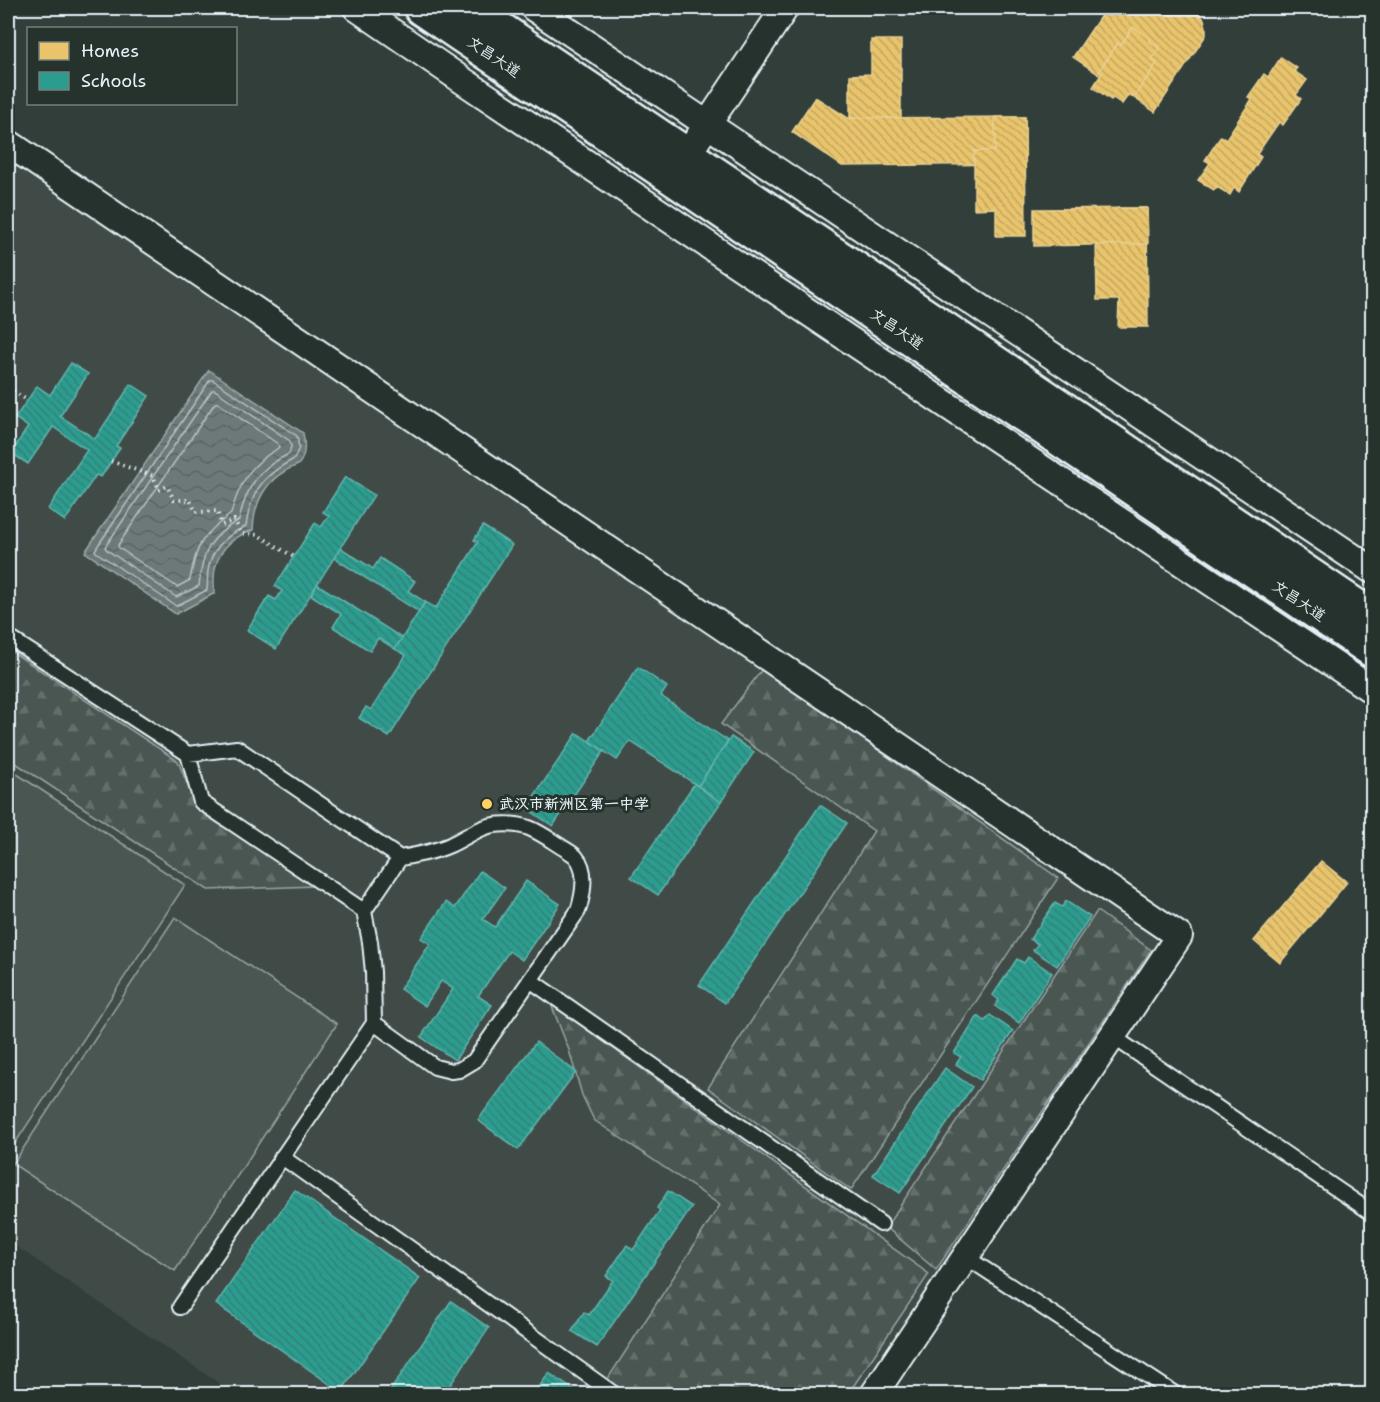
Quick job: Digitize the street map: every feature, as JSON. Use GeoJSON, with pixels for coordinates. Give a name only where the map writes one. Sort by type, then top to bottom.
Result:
{"type":"FeatureCollection","features":[{"type":"Feature","properties":{"kind":"main road","name":"文昌大道"},"geometry":{"type":"LineString","coordinates":[[421,8],[1372,650]]}},
{"type":"Feature","properties":{"kind":"main road","name":"文昌大道"},"geometry":{"type":"LineString","coordinates":[[469,8],[1372,617]]}},
{"type":"Feature","properties":{"kind":"street"},"geometry":{"type":"LineString","coordinates":[[357,8],[1372,690]]}},
{"type":"Feature","properties":{"kind":"street"},"geometry":{"type":"LineString","coordinates":[[534,8],[1372,570]]}},
{"type":"Feature","properties":{"kind":"street"},"geometry":{"type":"LineString","coordinates":[[687,155],[785,8]]}},
{"type":"Feature","properties":{"kind":"street"},"geometry":{"type":"LineString","coordinates":[[8,143],[1179,936],[874,1395]]}},
{"type":"Feature","properties":{"kind":"lane"},"geometry":{"type":"LineString","coordinates":[[8,637],[188,754],[237,748],[400,858]]}},
{"type":"Feature","properties":{"kind":"lane"},"geometry":{"type":"LineString","coordinates":[[188,754],[201,802],[364,911]]}},
{"type":"Feature","properties":{"kind":"lane"},"geometry":{"type":"LineString","coordinates":[[180,1307],[374,1023],[373,972],[364,911],[400,858],[448,846],[483,828],[494,825],[527,827],[577,857],[584,884],[578,910],[474,1062],[459,1070],[451,1071],[435,1067],[374,1023]]}},
{"type":"Feature","properties":{"kind":"lane"},"geometry":{"type":"LineString","coordinates":[[530,980],[881,1224]]}},
{"type":"Feature","properties":{"kind":"lane"},"geometry":{"type":"LineString","coordinates":[[1112,1036],[1372,1213]]}},
{"type":"Feature","properties":{"kind":"lane"},"geometry":{"type":"LineString","coordinates":[[282,1157],[614,1395]]}},
{"type":"Feature","properties":{"kind":"lane"},"geometry":{"type":"LineString","coordinates":[[966,1257],[1175,1395]]}},
{"type":"Feature","properties":{"kind":"path"},"geometry":{"type":"LineString","coordinates":[[8,388],[27,400]]}},
{"type":"Feature","properties":{"kind":"path"},"geometry":{"type":"LineString","coordinates":[[111,461],[153,476],[159,490],[166,486],[174,500],[190,500],[196,512],[217,510],[222,525],[234,520],[242,534],[258,535],[294,557]]}},
{"type":"Feature","properties":{"kind":"shaded area","name":"武汉市新洲区第一中学"},"geometry":{"type":"Polygon","coordinates":[[[8,161],[1168,940],[858,1394],[235,1394],[8,1241],[8,161]]]}},
{"type":"Feature","properties":{"kind":"green space"},"geometry":{"type":"Polygon","coordinates":[[[8,649],[178,761],[197,809],[314,886],[208,890],[8,758],[8,649]]]}},
{"type":"Feature","properties":{"kind":"green space"},"geometry":{"type":"Polygon","coordinates":[[[763,668],[1058,878],[851,1190],[708,1088],[874,831],[721,724],[763,668]]]}},
{"type":"Feature","properties":{"kind":"green space"},"geometry":{"type":"Polygon","coordinates":[[[8,768],[185,885],[8,1154],[8,768]]]}},
{"type":"Feature","properties":{"kind":"green space"},"geometry":{"type":"Polygon","coordinates":[[[1097,911],[1151,950],[936,1270],[886,1227],[1097,911]]]}},
{"type":"Feature","properties":{"kind":"green space"},"geometry":{"type":"Polygon","coordinates":[[[175,917],[337,1024],[175,1271],[13,1164],[175,917]]]}},
{"type":"Feature","properties":{"kind":"green space"},"geometry":{"type":"Polygon","coordinates":[[[551,1004],[929,1274],[848,1394],[598,1394],[720,1205],[594,1120],[582,1095],[569,1050],[551,1004]]]}},
{"type":"Feature","properties":{"kind":"water"},"geometry":{"type":"Polygon","coordinates":[[[209,370],[303,433],[304,450],[298,465],[277,476],[265,489],[255,512],[253,530],[226,546],[221,554],[215,571],[215,593],[176,614],[85,552],[209,370]]]}},
{"type":"Feature","properties":{"kind":"building: Homes"},"geometry":{"type":"Polygon","coordinates":[[[1106,8],[1193,8],[1204,19],[1206,35],[1155,112],[1073,57],[1106,8]]]}},
{"type":"Feature","properties":{"kind":"building: Homes"},"geometry":{"type":"Polygon","coordinates":[[[1133,27],[1159,48],[1152,60],[1157,63],[1134,97],[1129,94],[1122,104],[1113,98],[1111,100],[1093,87],[1102,73],[1099,71],[1118,43],[1121,45],[1133,27]]]}},
{"type":"Feature","properties":{"kind":"building: Homes"},"geometry":{"type":"Polygon","coordinates":[[[871,40],[901,40],[901,159],[872,160],[872,132],[850,132],[850,75],[871,74],[871,40]]]}},
{"type":"Feature","properties":{"kind":"building: Homes"},"geometry":{"type":"Polygon","coordinates":[[[1281,57],[1297,68],[1294,71],[1307,80],[1296,95],[1301,99],[1283,125],[1279,122],[1257,154],[1261,157],[1239,192],[1234,188],[1230,195],[1217,187],[1214,190],[1198,180],[1210,163],[1205,160],[1221,136],[1226,139],[1252,99],[1248,97],[1264,74],[1268,77],[1281,57]]]}},
{"type":"Feature","properties":{"kind":"building: Homes"},"geometry":{"type":"Polygon","coordinates":[[[815,97],[848,118],[1025,117],[1025,164],[842,166],[792,132],[815,97]]]}},
{"type":"Feature","properties":{"kind":"building: Homes"},"geometry":{"type":"Polygon","coordinates":[[[995,117],[1025,117],[1026,236],[996,236],[996,208],[974,209],[974,151],[995,151],[995,117]]]}},
{"type":"Feature","properties":{"kind":"building: Homes"},"geometry":{"type":"Polygon","coordinates":[[[1118,208],[1147,208],[1148,327],[1118,327],[1119,300],[1097,300],[1096,242],[1118,242],[1118,208]]]}},
{"type":"Feature","properties":{"kind":"building: Homes"},"geometry":{"type":"Polygon","coordinates":[[[1147,208],[1148,244],[1034,246],[1034,209],[1147,208]]]}},
{"type":"Feature","properties":{"kind":"building: Homes"},"geometry":{"type":"Polygon","coordinates":[[[1321,861],[1347,882],[1280,963],[1254,941],[1321,861]]]}},
{"type":"Feature","properties":{"kind":"building: Schools"},"geometry":{"type":"Polygon","coordinates":[[[71,363],[88,374],[60,416],[95,439],[131,384],[149,396],[116,446],[120,448],[101,477],[96,475],[65,521],[48,509],[87,450],[53,427],[28,464],[11,453],[28,427],[15,418],[37,386],[50,395],[71,363]]]}},
{"type":"Feature","properties":{"kind":"building: Schools"},"geometry":{"type":"Polygon","coordinates":[[[345,477],[374,495],[276,649],[247,630],[269,596],[276,600],[282,591],[275,586],[315,523],[321,527],[329,516],[323,512],[345,477]]]}},
{"type":"Feature","properties":{"kind":"building: Schools"},"geometry":{"type":"Polygon","coordinates":[[[483,526],[512,545],[389,737],[359,718],[366,707],[371,710],[406,655],[395,649],[425,602],[436,608],[478,542],[474,540],[483,526]]]}},
{"type":"Feature","properties":{"kind":"building: Schools"},"geometry":{"type":"Polygon","coordinates":[[[341,548],[373,569],[380,558],[415,581],[408,591],[425,602],[419,612],[334,558],[341,548]]]}},
{"type":"Feature","properties":{"kind":"building: Schools"},"geometry":{"type":"Polygon","coordinates":[[[317,584],[402,638],[395,649],[378,638],[370,651],[333,627],[341,614],[311,595],[317,584]]]}},
{"type":"Feature","properties":{"kind":"building: Schools"},"geometry":{"type":"Polygon","coordinates":[[[638,667],[667,687],[661,696],[728,741],[698,786],[630,741],[617,760],[589,741],[638,667]]]}},
{"type":"Feature","properties":{"kind":"building: Schools"},"geometry":{"type":"Polygon","coordinates":[[[577,733],[604,751],[553,826],[526,808],[577,733]]]}},
{"type":"Feature","properties":{"kind":"building: Schools"},"geometry":{"type":"Polygon","coordinates":[[[731,737],[754,752],[721,802],[698,786],[731,737]]]}},
{"type":"Feature","properties":{"kind":"building: Schools"},"geometry":{"type":"Polygon","coordinates":[[[694,784],[721,802],[658,895],[631,877],[694,784]]]}},
{"type":"Feature","properties":{"kind":"building: Schools"},"geometry":{"type":"Polygon","coordinates":[[[820,805],[847,823],[725,1003],[699,985],[820,805]]]}},
{"type":"Feature","properties":{"kind":"building: Schools"},"geometry":{"type":"Polygon","coordinates":[[[480,871],[505,888],[483,919],[495,927],[526,881],[560,904],[522,960],[509,951],[478,996],[492,1005],[455,1060],[421,1037],[453,989],[441,981],[425,1006],[400,989],[430,944],[421,938],[446,902],[455,908],[480,871]]]}},
{"type":"Feature","properties":{"kind":"building: Schools"},"geometry":{"type":"Polygon","coordinates":[[[1066,901],[1090,917],[1057,966],[1033,950],[1038,944],[1030,939],[1055,903],[1062,907],[1066,901]]]}},
{"type":"Feature","properties":{"kind":"building: Schools"},"geometry":{"type":"Polygon","coordinates":[[[1028,957],[1052,973],[1019,1023],[995,1006],[999,1000],[993,995],[1017,959],[1024,963],[1028,957]]]}},
{"type":"Feature","properties":{"kind":"building: Schools"},"geometry":{"type":"Polygon","coordinates":[[[990,1015],[1013,1031],[980,1080],[956,1064],[961,1057],[954,1053],[978,1016],[985,1021],[990,1015]]]}},
{"type":"Feature","properties":{"kind":"building: Schools"},"geometry":{"type":"Polygon","coordinates":[[[536,1042],[576,1072],[518,1150],[478,1120],[536,1042]]]}},
{"type":"Feature","properties":{"kind":"building: Schools"},"geometry":{"type":"Polygon","coordinates":[[[945,1068],[972,1087],[900,1193],[873,1175],[945,1068]]]}},
{"type":"Feature","properties":{"kind":"building: Schools"},"geometry":{"type":"Polygon","coordinates":[[[295,1190],[420,1278],[341,1392],[216,1304],[295,1190]]]}},
{"type":"Feature","properties":{"kind":"building: Schools"},"geometry":{"type":"Polygon","coordinates":[[[668,1191],[692,1207],[597,1347],[572,1331],[584,1312],[589,1315],[613,1280],[606,1276],[627,1245],[633,1250],[660,1210],[657,1208],[668,1191]]]}},
{"type":"Feature","properties":{"kind":"building: Schools"},"geometry":{"type":"Polygon","coordinates":[[[451,1301],[489,1328],[444,1394],[388,1394],[451,1301]]]}},
{"type":"Feature","properties":{"kind":"building: Schools"},"geometry":{"type":"Polygon","coordinates":[[[549,1373],[576,1392],[575,1394],[534,1394],[549,1373]]]}},
{"type":"Feature","properties":{"kind":"place","name":"武汉市新洲区第一中学"},"geometry":{"type":"Point","coordinates":[487,804]}}]}
